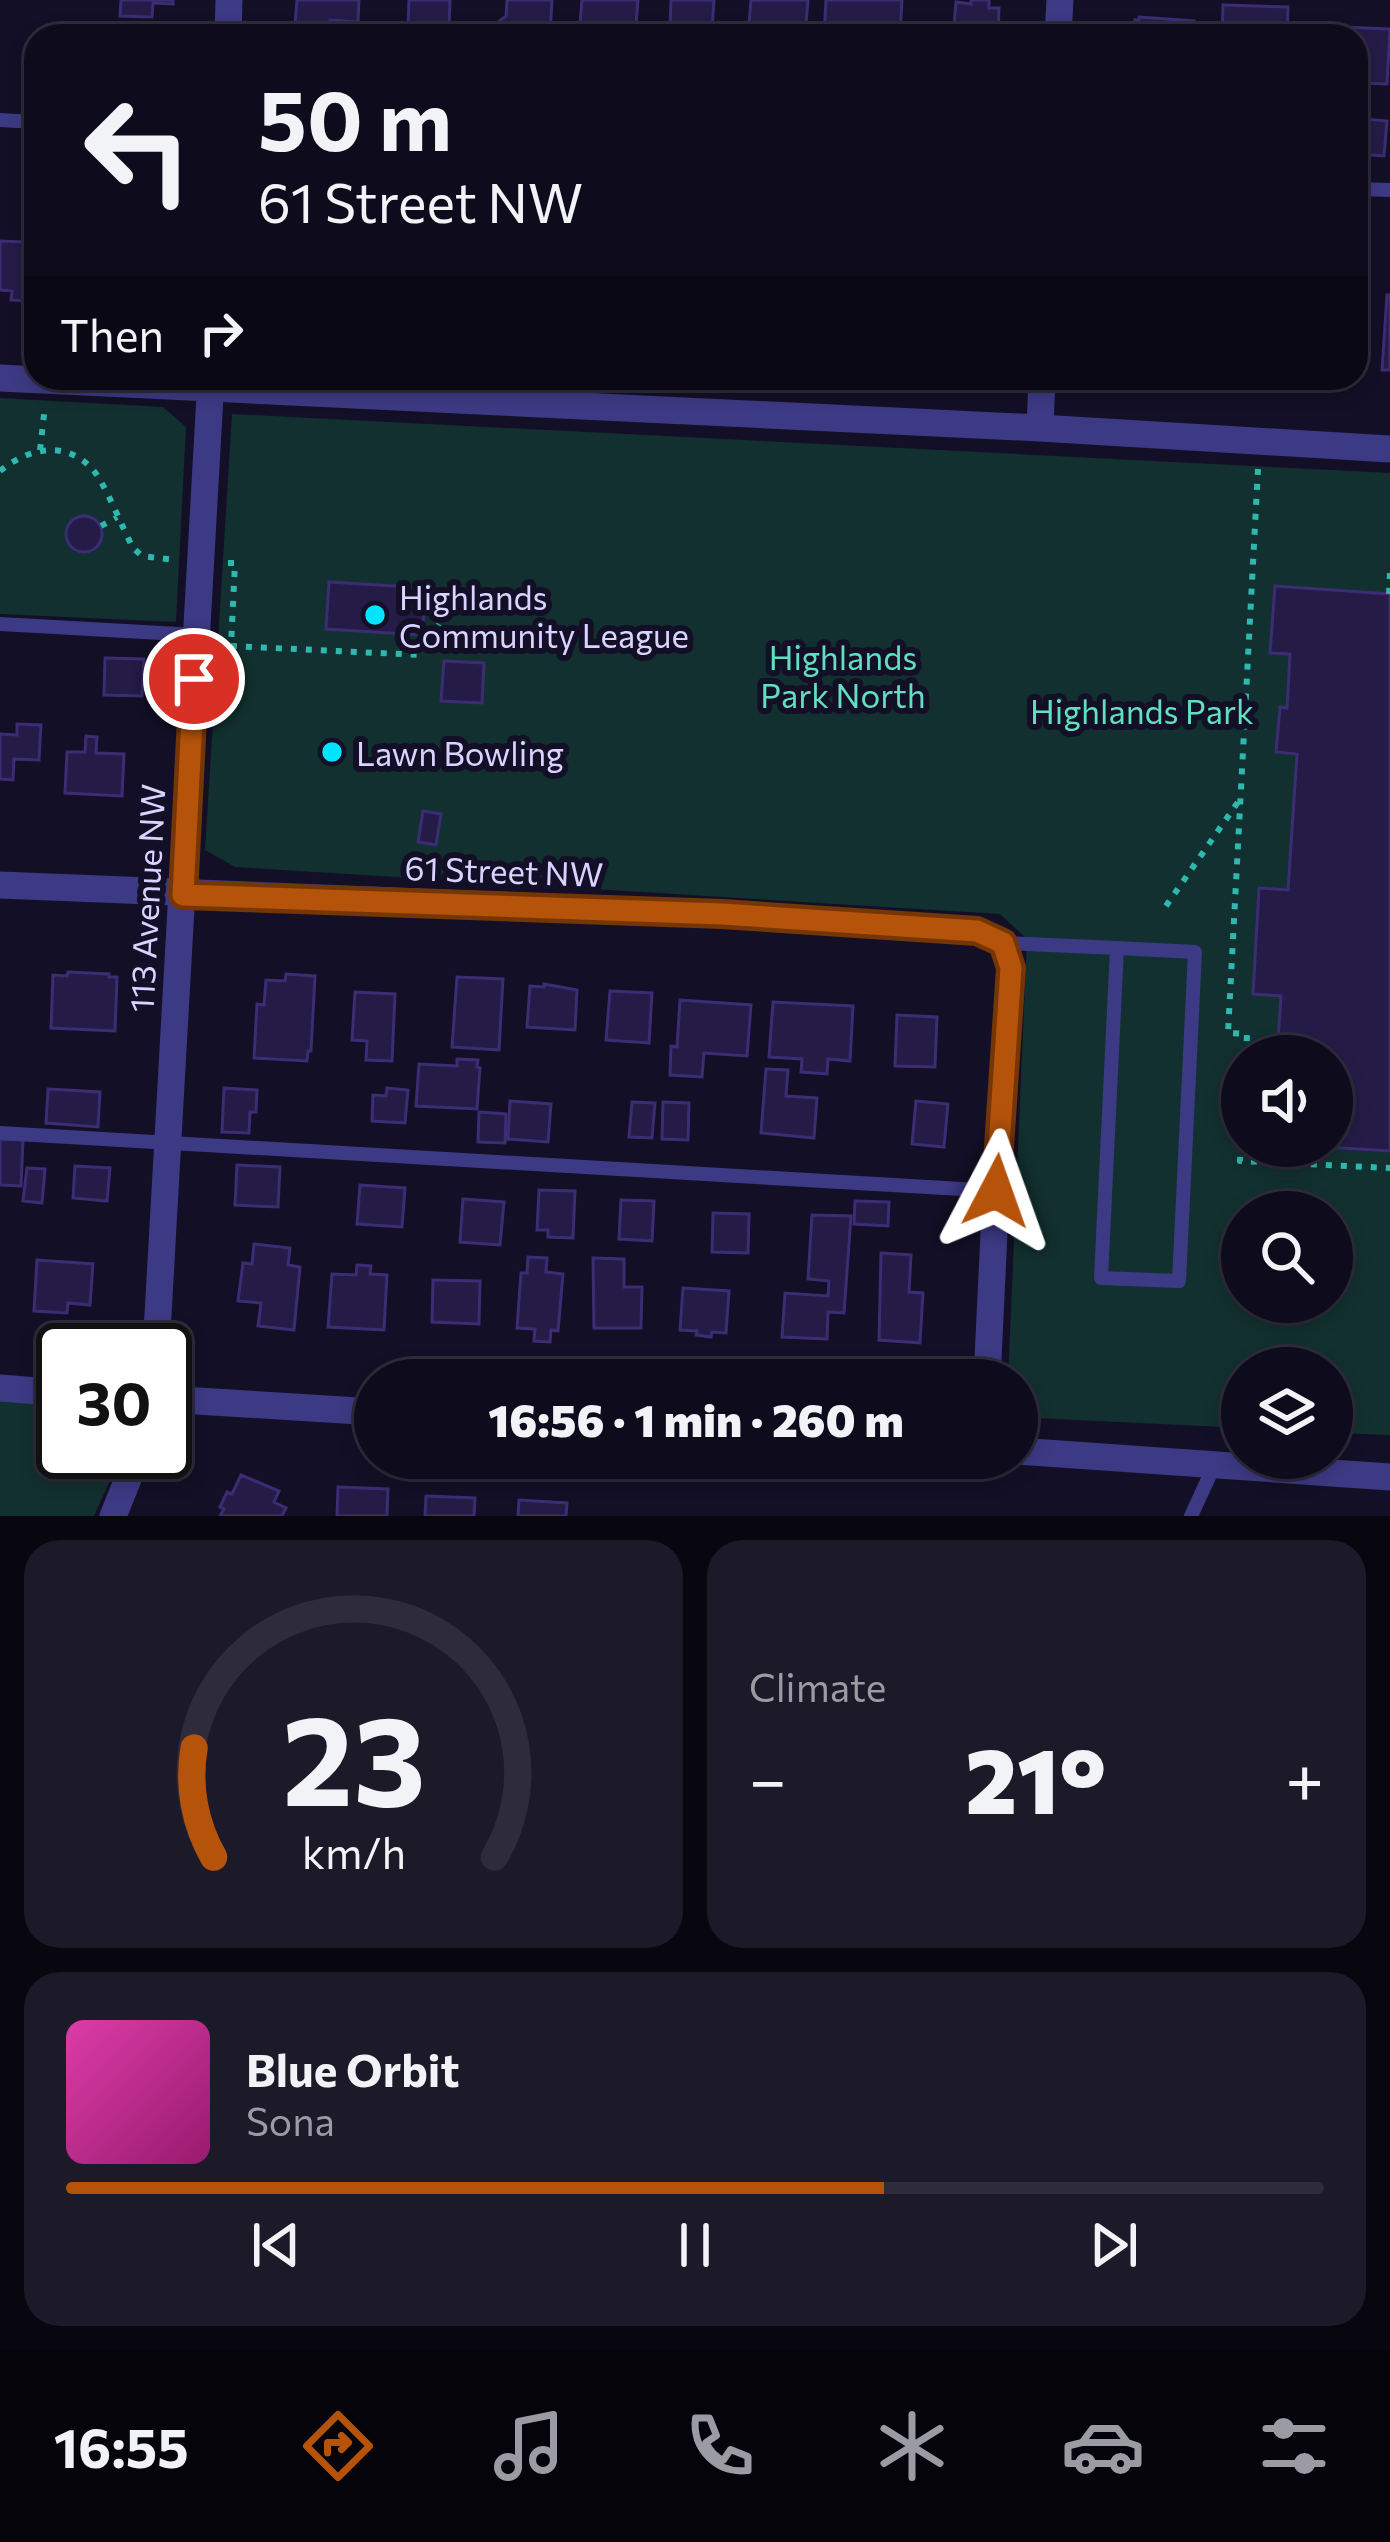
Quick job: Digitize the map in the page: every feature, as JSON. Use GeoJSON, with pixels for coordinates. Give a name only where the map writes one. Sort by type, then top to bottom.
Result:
{"type":"FeatureCollection","features":[{"type":"Feature","properties":{"kind":"street","name":"113 Avenue NW"},"geometry":{"type":"LineString","coordinates":[[158,1323],[211,390]]}},
{"type":"Feature","properties":{"kind":"street"},"geometry":{"type":"LineString","coordinates":[[340,390],[1390,449]]}},
{"type":"Feature","properties":{"kind":"street"},"geometry":{"type":"LineString","coordinates":[[1040,428],[1042,390]]}},
{"type":"Feature","properties":{"kind":"street","name":"61 Street NW"},"geometry":{"type":"LineString","coordinates":[[0,885],[722,914],[977,931],[1003,943]]}},
{"type":"Feature","properties":{"kind":"street"},"geometry":{"type":"LineString","coordinates":[[988,1359],[1011,968],[1003,943]]}},
{"type":"Feature","properties":{"kind":"street"},"geometry":{"type":"LineString","coordinates":[[0,1388],[36,1391]]}},
{"type":"Feature","properties":{"kind":"street"},"geometry":{"type":"LineString","coordinates":[[192,1401],[354,1411]]}},
{"type":"Feature","properties":{"kind":"street"},"geometry":{"type":"LineString","coordinates":[[1038,1452],[1390,1478]]}},
{"type":"Feature","properties":{"kind":"street"},"geometry":{"type":"LineString","coordinates":[[112,1516],[128,1479]]}},
{"type":"Feature","properties":{"kind":"lane"},"geometry":{"type":"LineString","coordinates":[[0,624],[197,635]]}},
{"type":"Feature","properties":{"kind":"lane"},"geometry":{"type":"LineString","coordinates":[[1003,943],[1117,948],[1195,952],[1179,1281],[1101,1278],[1117,948]]}},
{"type":"Feature","properties":{"kind":"lane"},"geometry":{"type":"LineString","coordinates":[[0,1133],[996,1191]]}},
{"type":"Feature","properties":{"kind":"lane"},"geometry":{"type":"LineString","coordinates":[[1191,1516],[1215,1464]]}},
{"type":"Feature","properties":{"kind":"path"},"geometry":{"type":"LineString","coordinates":[[40,450],[46,390]]}},
{"type":"Feature","properties":{"kind":"path"},"geometry":{"type":"LineString","coordinates":[[1247,1035],[1228,1033],[1259,441]]}},
{"type":"Feature","properties":{"kind":"path"},"geometry":{"type":"LineString","coordinates":[[0,471],[18,457],[40,450],[73,454],[94,471],[133,548],[142,556],[179,560]]}},
{"type":"Feature","properties":{"kind":"path"},"geometry":{"type":"LineString","coordinates":[[101,526],[117,517]]}},
{"type":"Feature","properties":{"kind":"path"},"geometry":{"type":"LineString","coordinates":[[225,563],[235,563],[231,646],[422,655],[439,624]]}},
{"type":"Feature","properties":{"kind":"path"},"geometry":{"type":"LineString","coordinates":[[1389,594],[1390,572]]}},
{"type":"Feature","properties":{"kind":"path"},"geometry":{"type":"LineString","coordinates":[[1166,905],[1240,799]]}},
{"type":"Feature","properties":{"kind":"path"},"geometry":{"type":"LineString","coordinates":[[1353,1166],[1390,1168]]}},
{"type":"Feature","properties":{"kind":"green space"},"geometry":{"type":"Polygon","coordinates":[[[0,398],[163,407],[186,427],[176,622],[0,614],[0,398]]]}},
{"type":"Feature","properties":{"kind":"green space","name":"Highlands Park"},"geometry":{"type":"Polygon","coordinates":[[[232,414],[1390,473],[1390,1435],[1353,1434],[1353,1347],[1221,1347],[1221,1427],[1038,1418],[1038,1359],[1009,1359],[1027,939],[1000,914],[235,867],[205,850],[232,414]]]}},
{"type":"Feature","properties":{"kind":"green space"},"geometry":{"type":"Polygon","coordinates":[[[0,1400],[36,1402],[36,1479],[111,1479],[94,1516],[0,1516],[0,1400]]]}},
{"type":"Feature","properties":{"kind":"building"},"geometry":{"type":"Polygon","coordinates":[[[121,0],[173,0],[173,4],[153,3],[152,17],[120,16],[121,0]]]}},
{"type":"Feature","properties":{"kind":"building"},"geometry":{"type":"Polygon","coordinates":[[[297,0],[359,0],[358,22],[295,24],[297,0]]]}},
{"type":"Feature","properties":{"kind":"building"},"geometry":{"type":"Polygon","coordinates":[[[409,0],[450,0],[449,24],[408,24],[409,0]]]}},
{"type":"Feature","properties":{"kind":"building"},"geometry":{"type":"Polygon","coordinates":[[[507,0],[552,0],[551,24],[498,24],[506,16],[507,0]]]}},
{"type":"Feature","properties":{"kind":"building"},"geometry":{"type":"Polygon","coordinates":[[[582,0],[638,0],[636,24],[580,24],[582,0]]]}},
{"type":"Feature","properties":{"kind":"building"},"geometry":{"type":"Polygon","coordinates":[[[671,0],[714,0],[712,24],[670,24],[671,0]]]}},
{"type":"Feature","properties":{"kind":"building"},"geometry":{"type":"Polygon","coordinates":[[[751,0],[808,0],[806,24],[749,24],[751,0]]]}},
{"type":"Feature","properties":{"kind":"building"},"geometry":{"type":"Polygon","coordinates":[[[826,0],[902,0],[901,24],[825,24],[826,0]]]}},
{"type":"Feature","properties":{"kind":"building"},"geometry":{"type":"Polygon","coordinates":[[[971,0],[989,0],[989,8],[999,8],[998,24],[954,24],[956,2],[971,4],[971,0]]]}},
{"type":"Feature","properties":{"kind":"building"},"geometry":{"type":"Polygon","coordinates":[[[1223,5],[1288,7],[1287,24],[1222,24],[1223,5]]]}},
{"type":"Feature","properties":{"kind":"building"},"geometry":{"type":"Polygon","coordinates":[[[1139,17],[1194,21],[1135,24],[1139,17]]]}},
{"type":"Feature","properties":{"kind":"building"},"geometry":{"type":"Polygon","coordinates":[[[1368,28],[1390,29],[1387,84],[1368,83],[1368,28]]]}},
{"type":"Feature","properties":{"kind":"building"},"geometry":{"type":"Polygon","coordinates":[[[1368,119],[1387,121],[1384,156],[1368,155],[1368,119]]]}},
{"type":"Feature","properties":{"kind":"building"},"geometry":{"type":"Polygon","coordinates":[[[0,241],[24,242],[24,301],[11,300],[12,291],[0,290],[0,241]]]}},
{"type":"Feature","properties":{"kind":"building"},"geometry":{"type":"Polygon","coordinates":[[[1387,295],[1390,370],[1382,370],[1387,295]]]}},
{"type":"Feature","properties":{"kind":"building"},"geometry":{"type":"Polygon","coordinates":[[[84,516],[97,521],[102,534],[97,547],[84,552],[71,547],[66,534],[71,521],[84,516]]]}},
{"type":"Feature","properties":{"kind":"building","name":"Highlands Community League"},"geometry":{"type":"Polygon","coordinates":[[[329,582],[426,588],[422,635],[326,629],[329,582]]]}},
{"type":"Feature","properties":{"kind":"building"},"geometry":{"type":"Polygon","coordinates":[[[1275,586],[1390,594],[1390,1151],[1353,1149],[1353,1035],[1278,1035],[1281,996],[1253,994],[1259,888],[1288,890],[1297,754],[1276,752],[1280,707],[1287,708],[1290,654],[1270,653],[1275,586]]]}},
{"type":"Feature","properties":{"kind":"building"},"geometry":{"type":"Polygon","coordinates":[[[105,658],[144,659],[142,696],[104,695],[105,658]]]}},
{"type":"Feature","properties":{"kind":"building"},"geometry":{"type":"Polygon","coordinates":[[[444,661],[484,663],[482,703],[441,701],[444,661]]]}},
{"type":"Feature","properties":{"kind":"building"},"geometry":{"type":"Polygon","coordinates":[[[17,724],[41,725],[39,760],[14,759],[13,780],[0,779],[0,734],[17,735],[17,724]]]}},
{"type":"Feature","properties":{"kind":"building"},"geometry":{"type":"Polygon","coordinates":[[[86,736],[97,737],[96,753],[124,754],[122,796],[65,793],[67,752],[85,752],[86,736]]]}},
{"type":"Feature","properties":{"kind":"building"},"geometry":{"type":"Polygon","coordinates":[[[423,811],[441,814],[436,845],[418,842],[423,811]]]}},
{"type":"Feature","properties":{"kind":"building"},"geometry":{"type":"Polygon","coordinates":[[[68,972],[117,977],[115,1031],[51,1028],[53,975],[67,976],[68,972]]]}},
{"type":"Feature","properties":{"kind":"building"},"geometry":{"type":"Polygon","coordinates":[[[286,974],[315,976],[311,1051],[307,1061],[254,1058],[257,1004],[264,1005],[266,980],[285,981],[286,974]]]}},
{"type":"Feature","properties":{"kind":"building"},"geometry":{"type":"Polygon","coordinates":[[[457,977],[503,979],[499,1050],[452,1047],[457,977]]]}},
{"type":"Feature","properties":{"kind":"building"},"geometry":{"type":"Polygon","coordinates":[[[530,986],[577,990],[575,1030],[527,1027],[530,986]]]}},
{"type":"Feature","properties":{"kind":"building"},"geometry":{"type":"Polygon","coordinates":[[[610,991],[652,993],[649,1043],[606,1040],[610,991]]]}},
{"type":"Feature","properties":{"kind":"building"},"geometry":{"type":"Polygon","coordinates":[[[355,992],[395,994],[392,1061],[366,1060],[367,1041],[352,1040],[355,992]]]}},
{"type":"Feature","properties":{"kind":"building"},"geometry":{"type":"Polygon","coordinates":[[[680,1000],[751,1005],[747,1056],[704,1053],[702,1077],[670,1075],[680,1000]]]}},
{"type":"Feature","properties":{"kind":"building"},"geometry":{"type":"Polygon","coordinates":[[[773,1002],[853,1006],[850,1061],[828,1059],[827,1074],[801,1072],[802,1059],[769,1057],[773,1002]]]}},
{"type":"Feature","properties":{"kind":"building"},"geometry":{"type":"Polygon","coordinates":[[[897,1015],[937,1017],[935,1067],[895,1066],[897,1015]]]}},
{"type":"Feature","properties":{"kind":"building"},"geometry":{"type":"Polygon","coordinates":[[[457,1059],[478,1060],[477,1109],[416,1106],[419,1064],[457,1066],[457,1059]]]}},
{"type":"Feature","properties":{"kind":"building"},"geometry":{"type":"Polygon","coordinates":[[[766,1069],[788,1070],[786,1096],[817,1098],[814,1138],[761,1133],[766,1069]]]}},
{"type":"Feature","properties":{"kind":"building"},"geometry":{"type":"Polygon","coordinates":[[[224,1088],[257,1090],[249,1133],[222,1132],[224,1088]]]}},
{"type":"Feature","properties":{"kind":"building"},"geometry":{"type":"Polygon","coordinates":[[[387,1088],[408,1090],[405,1123],[372,1121],[373,1095],[386,1096],[387,1088]]]}},
{"type":"Feature","properties":{"kind":"building"},"geometry":{"type":"Polygon","coordinates":[[[48,1089],[100,1092],[98,1127],[46,1123],[48,1089]]]}},
{"type":"Feature","properties":{"kind":"building"},"geometry":{"type":"Polygon","coordinates":[[[510,1101],[551,1104],[548,1142],[508,1139],[510,1101]]]}},
{"type":"Feature","properties":{"kind":"building"},"geometry":{"type":"Polygon","coordinates":[[[916,1101],[948,1104],[944,1147],[912,1144],[916,1101]]]}},
{"type":"Feature","properties":{"kind":"building"},"geometry":{"type":"Polygon","coordinates":[[[632,1102],[655,1103],[652,1138],[629,1137],[632,1102]]]}},
{"type":"Feature","properties":{"kind":"building"},"geometry":{"type":"Polygon","coordinates":[[[663,1102],[689,1103],[688,1140],[662,1139],[663,1102]]]}},
{"type":"Feature","properties":{"kind":"building"},"geometry":{"type":"Polygon","coordinates":[[[479,1112],[506,1114],[505,1143],[478,1142],[479,1112]]]}},
{"type":"Feature","properties":{"kind":"building"},"geometry":{"type":"Polygon","coordinates":[[[0,1139],[23,1140],[21,1186],[0,1185],[0,1139]]]}},
{"type":"Feature","properties":{"kind":"building"},"geometry":{"type":"Polygon","coordinates":[[[237,1165],[280,1167],[278,1207],[235,1205],[237,1165]]]}},
{"type":"Feature","properties":{"kind":"building"},"geometry":{"type":"Polygon","coordinates":[[[75,1166],[110,1168],[107,1201],[73,1198],[75,1166]]]}},
{"type":"Feature","properties":{"kind":"building"},"geometry":{"type":"Polygon","coordinates":[[[27,1168],[45,1169],[42,1203],[23,1201],[27,1168]]]}},
{"type":"Feature","properties":{"kind":"building"},"geometry":{"type":"Polygon","coordinates":[[[360,1185],[405,1188],[402,1227],[357,1224],[360,1185]]]}},
{"type":"Feature","properties":{"kind":"building"},"geometry":{"type":"Polygon","coordinates":[[[539,1190],[575,1191],[573,1238],[548,1237],[548,1230],[537,1230],[539,1190]]]}},
{"type":"Feature","properties":{"kind":"building"},"geometry":{"type":"Polygon","coordinates":[[[463,1199],[504,1202],[500,1245],[460,1242],[463,1199]]]}},
{"type":"Feature","properties":{"kind":"building"},"geometry":{"type":"Polygon","coordinates":[[[621,1200],[654,1201],[652,1241],[619,1239],[621,1200]]]}},
{"type":"Feature","properties":{"kind":"building"},"geometry":{"type":"Polygon","coordinates":[[[855,1201],[889,1202],[888,1226],[854,1224],[855,1201]]]}},
{"type":"Feature","properties":{"kind":"building"},"geometry":{"type":"Polygon","coordinates":[[[713,1213],[749,1214],[748,1253],[712,1252],[713,1213]]]}},
{"type":"Feature","properties":{"kind":"building"},"geometry":{"type":"Polygon","coordinates":[[[812,1215],[851,1216],[844,1313],[828,1312],[827,1339],[782,1337],[785,1293],[828,1296],[829,1281],[808,1279],[812,1215]]]}},
{"type":"Feature","properties":{"kind":"building"},"geometry":{"type":"Polygon","coordinates":[[[254,1244],[290,1248],[288,1265],[300,1267],[294,1330],[258,1326],[261,1303],[238,1301],[243,1263],[252,1264],[254,1244]]]}},
{"type":"Feature","properties":{"kind":"building"},"geometry":{"type":"Polygon","coordinates":[[[881,1253],[911,1255],[909,1292],[923,1293],[920,1343],[879,1340],[881,1253]]]}},
{"type":"Feature","properties":{"kind":"building"},"geometry":{"type":"Polygon","coordinates":[[[528,1257],[547,1258],[546,1272],[563,1274],[558,1331],[551,1330],[550,1342],[534,1341],[535,1329],[517,1328],[521,1273],[527,1273],[528,1257]]]}},
{"type":"Feature","properties":{"kind":"building"},"geometry":{"type":"Polygon","coordinates":[[[593,1258],[624,1259],[624,1287],[642,1287],[641,1328],[594,1328],[593,1258]]]}},
{"type":"Feature","properties":{"kind":"building"},"geometry":{"type":"Polygon","coordinates":[[[37,1260],[93,1264],[90,1305],[68,1303],[67,1313],[34,1311],[37,1260]]]}},
{"type":"Feature","properties":{"kind":"building"},"geometry":{"type":"Polygon","coordinates":[[[357,1265],[371,1266],[370,1274],[387,1275],[384,1330],[328,1327],[332,1274],[356,1275],[357,1265]]]}},
{"type":"Feature","properties":{"kind":"building"},"geometry":{"type":"Polygon","coordinates":[[[433,1280],[480,1281],[479,1324],[432,1322],[433,1280]]]}},
{"type":"Feature","properties":{"kind":"building"},"geometry":{"type":"Polygon","coordinates":[[[683,1288],[729,1291],[726,1333],[712,1332],[711,1337],[680,1330],[683,1288]]]}},
{"type":"Feature","properties":{"kind":"building"},"geometry":{"type":"Polygon","coordinates":[[[241,1475],[279,1491],[274,1502],[286,1508],[282,1516],[220,1516],[227,1492],[232,1494],[241,1475]]]}},
{"type":"Feature","properties":{"kind":"building"},"geometry":{"type":"Polygon","coordinates":[[[338,1487],[388,1489],[387,1516],[337,1516],[338,1487]]]}},
{"type":"Feature","properties":{"kind":"building"},"geometry":{"type":"Polygon","coordinates":[[[426,1496],[475,1498],[474,1516],[425,1516],[426,1496]]]}},
{"type":"Feature","properties":{"kind":"building"},"geometry":{"type":"Polygon","coordinates":[[[519,1500],[567,1503],[566,1516],[518,1516],[519,1500]]]}},
{"type":"Feature","properties":{"kind":"place","name":"Highlands Community League"},"geometry":{"type":"Point","coordinates":[375,615]}},
{"type":"Feature","properties":{"kind":"place","name":"Lawn Bowling"},"geometry":{"type":"Point","coordinates":[332,752]}},
{"type":"Feature","properties":{"kind":"route"},"geometry":{"type":"LineString","coordinates":[[194,679],[183,895],[722,914],[977,931],[1003,943],[1011,968],[996,1191]]}},
{"type":"Feature","properties":{"kind":"park label","name":"Highlands Park North"},"geometry":{"type":"Point","coordinates":[843,675]}}]}
